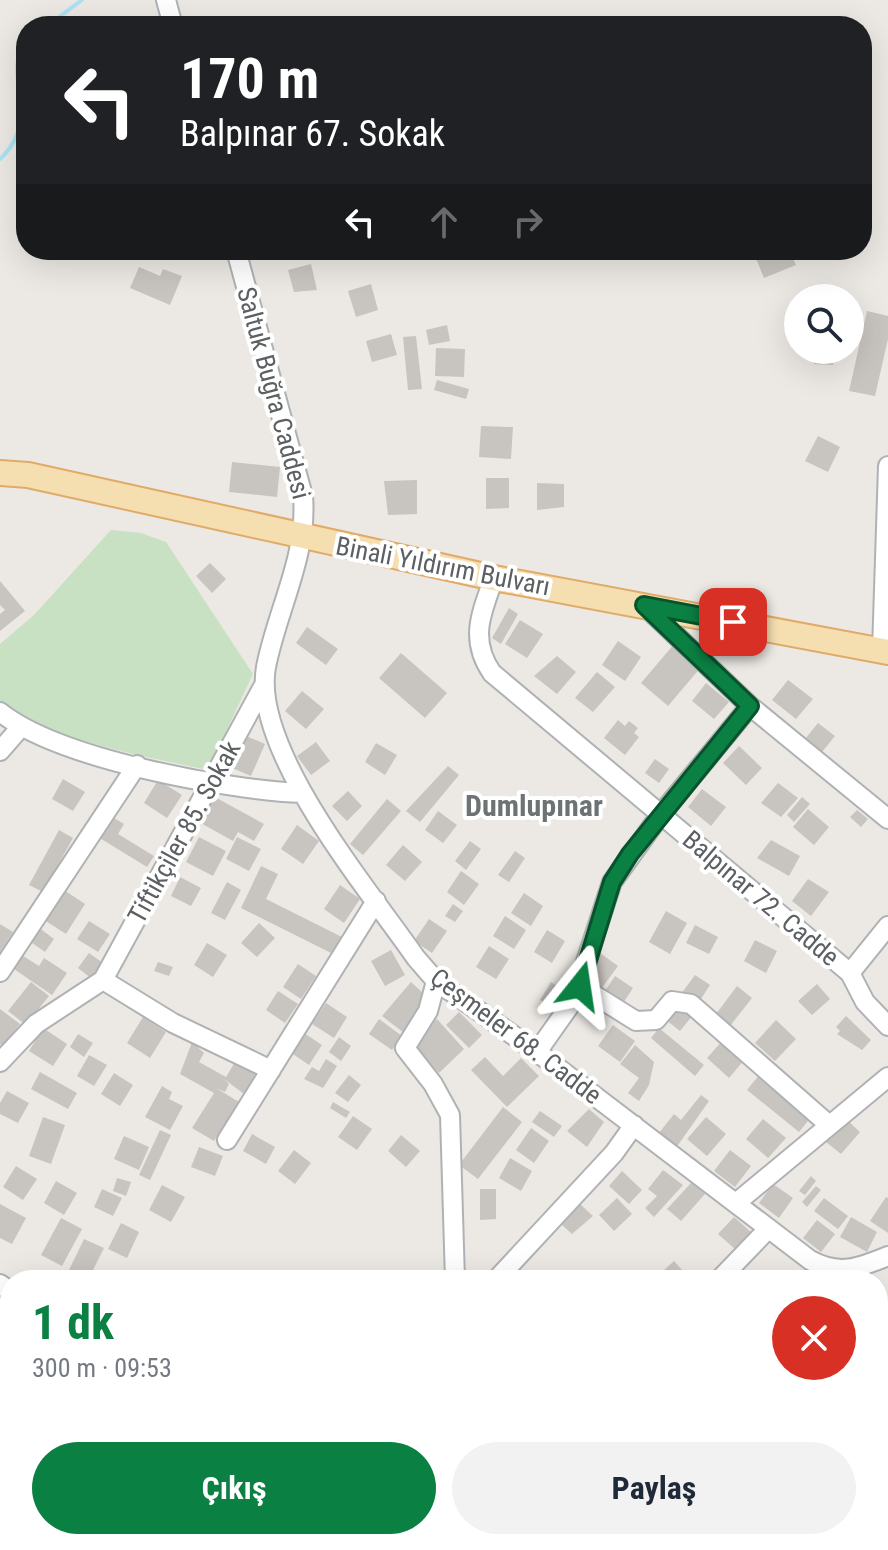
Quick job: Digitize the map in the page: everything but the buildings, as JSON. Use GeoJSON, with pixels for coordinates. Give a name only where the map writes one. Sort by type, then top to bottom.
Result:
{"type":"FeatureCollection","features":[{"type":"Feature","properties":{"kind":"main road","name":"Binali Yıldırım Bulvarı"},"geometry":{"type":"LineString","coordinates":[[0,473],[28,475],[494,578],[885,651]]}},
{"type":"Feature","properties":{"kind":"street","name":"Saltuk Buğra Caddesi"},"geometry":{"type":"LineString","coordinates":[[239,260],[303,496],[302,538]]}},
{"type":"Feature","properties":{"kind":"street"},"geometry":{"type":"LineString","coordinates":[[885,651],[888,466]]}},
{"type":"Feature","properties":{"kind":"street","name":"Çeşmeler 68. Cadde"},"geometry":{"type":"LineString","coordinates":[[302,538],[264,685],[274,736],[302,793],[376,901],[436,981],[537,1052],[810,1260],[835,1270]]}},
{"type":"Feature","properties":{"kind":"street","name":"Balpınar 72. Cadde"},"geometry":{"type":"LineString","coordinates":[[494,578],[477,628],[480,652],[492,673],[850,973],[865,1002],[888,1026]]}},
{"type":"Feature","properties":{"kind":"street"},"geometry":{"type":"LineString","coordinates":[[644,605],[750,706],[888,819]]}},
{"type":"Feature","properties":{"kind":"street","name":"Tiftikçiler 85. Sokak"},"geometry":{"type":"LineString","coordinates":[[103,980],[264,685]]}},
{"type":"Feature","properties":{"kind":"street"},"geometry":{"type":"LineString","coordinates":[[537,1052],[566,1015],[580,986],[612,882],[661,814],[750,706]]}},
{"type":"Feature","properties":{"kind":"street"},"geometry":{"type":"LineString","coordinates":[[0,712],[20,728],[64,746],[249,789],[302,793]]}},
{"type":"Feature","properties":{"kind":"street"},"geometry":{"type":"LineString","coordinates":[[0,751],[20,728]]}},
{"type":"Feature","properties":{"kind":"street"},"geometry":{"type":"LineString","coordinates":[[0,972],[137,765]]}},
{"type":"Feature","properties":{"kind":"street"},"geometry":{"type":"LineString","coordinates":[[227,1140],[376,901]]}},
{"type":"Feature","properties":{"kind":"street"},"geometry":{"type":"LineString","coordinates":[[850,973],[888,926]]}},
{"type":"Feature","properties":{"kind":"street"},"geometry":{"type":"LineString","coordinates":[[2,1057],[44,1017],[90,992],[103,980],[173,1023],[271,1070]]}},
{"type":"Feature","properties":{"kind":"street"},"geometry":{"type":"LineString","coordinates":[[436,981],[428,1011],[405,1048],[439,1092],[450,1115],[455,1270]]}},
{"type":"Feature","properties":{"kind":"street"},"geometry":{"type":"LineString","coordinates":[[580,986],[636,1021],[656,1020],[672,1001],[691,1004],[828,1124]]}},
{"type":"Feature","properties":{"kind":"street"},"geometry":{"type":"LineString","coordinates":[[736,1203],[888,1077]]}},
{"type":"Feature","properties":{"kind":"street"},"geometry":{"type":"LineString","coordinates":[[505,1270],[614,1153],[634,1125]]}},
{"type":"Feature","properties":{"kind":"street"},"geometry":{"type":"LineString","coordinates":[[729,1270],[768,1229]]}},
{"type":"Feature","properties":{"kind":"street","name":"Çeşmeler 68. Cadde"},"geometry":{"type":"LineString","coordinates":[[844,1270],[888,1256]]}},
{"type":"Feature","properties":{"kind":"green space"},"geometry":{"type":"Polygon","coordinates":[[[111,530],[141,533],[166,542],[253,674],[208,770],[74,738],[0,704],[0,644],[34,615],[111,530]]]}},
{"type":"Feature","properties":{"kind":"waterway"},"geometry":{"type":"LineString","coordinates":[[60,16],[82,0]]}},
{"type":"Feature","properties":{"kind":"waterway"},"geometry":{"type":"LineString","coordinates":[[0,159],[16,136]]}},
{"type":"Feature","properties":{"kind":"district","name":"Dumlupınar"},"geometry":{"type":"Point","coordinates":[534,805]}},
{"type":"Feature","properties":{"kind":"route"},"geometry":{"type":"LineString","coordinates":[[580,986],[612,882],[661,814],[750,706],[644,605],[733,622]]}}]}
